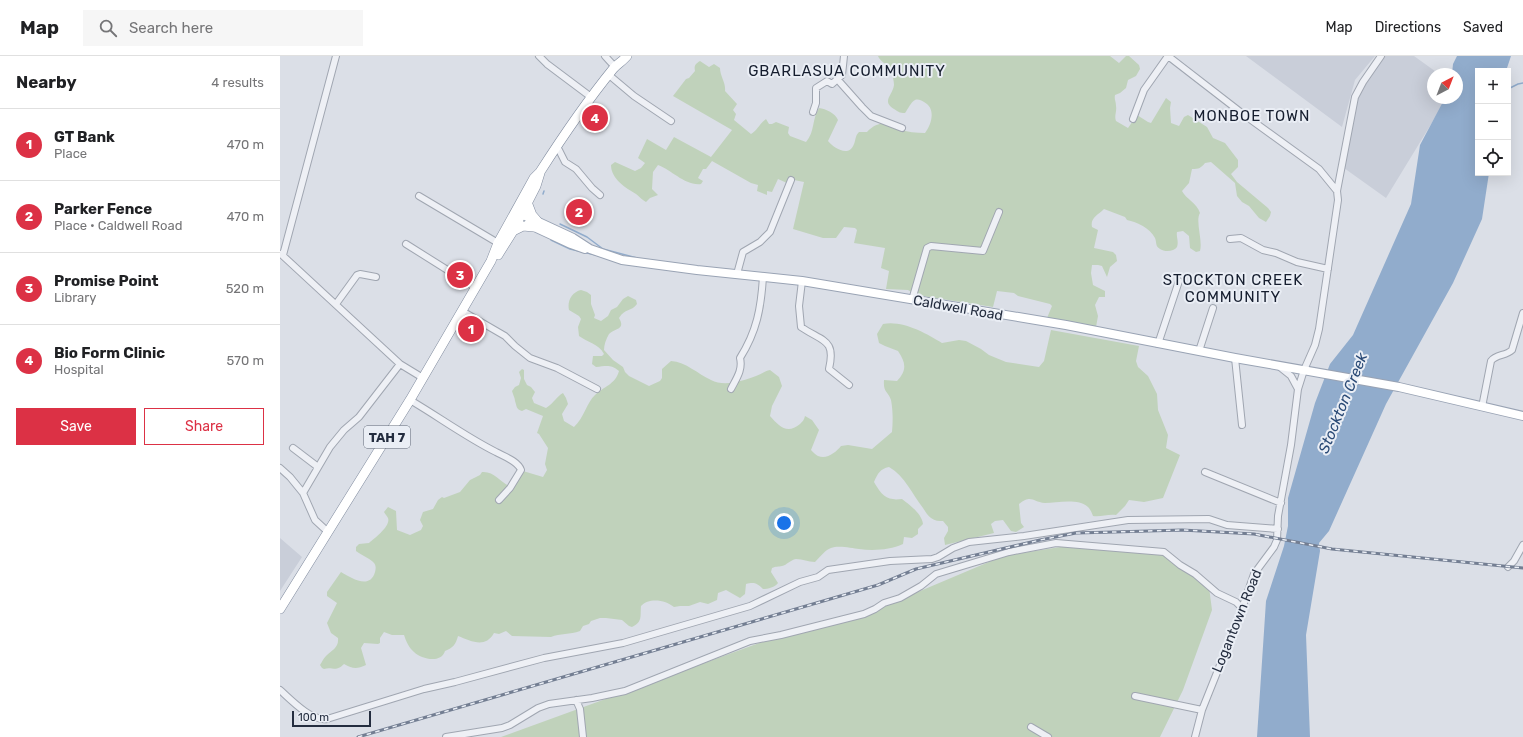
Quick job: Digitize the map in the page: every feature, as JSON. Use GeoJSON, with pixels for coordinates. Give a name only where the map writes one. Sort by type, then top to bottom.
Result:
{"type":"FeatureCollection","features":[{"type":"Feature","properties":{"kind":"highway","name":"TAH 7"},"geometry":{"type":"LineString","coordinates":[[491,262],[499,254],[513,230],[517,216],[534,178],[540,172],[592,97],[615,67],[627,56]]}},
{"type":"Feature","properties":{"kind":"highway","name":"TAH 7"},"geometry":{"type":"LineString","coordinates":[[280,609],[410,400],[491,262],[498,243],[527,202],[536,186],[540,172]]}},
{"type":"Feature","properties":{"kind":"highway"},"geometry":{"type":"LineString","coordinates":[[513,230],[522,226],[536,225],[527,202]]}},
{"type":"Feature","properties":{"kind":"main road","name":"Caldwell Road"},"geometry":{"type":"LineString","coordinates":[[517,216],[536,225],[573,238],[590,249],[622,260],[802,281],[1066,325],[1158,344],[1325,373],[1523,416]]}},
{"type":"Feature","properties":{"kind":"street"},"geometry":{"type":"LineString","coordinates":[[336,56],[282,254],[400,364],[423,378]]}},
{"type":"Feature","properties":{"kind":"street"},"geometry":{"type":"LineString","coordinates":[[539,56],[547,64],[592,97]]}},
{"type":"Feature","properties":{"kind":"street"},"geometry":{"type":"LineString","coordinates":[[605,56],[615,67]]}},
{"type":"Feature","properties":{"kind":"street"},"geometry":{"type":"LineString","coordinates":[[813,112],[816,103],[816,88],[827,81],[832,84],[838,80],[842,75],[844,56]]}},
{"type":"Feature","properties":{"kind":"street"},"geometry":{"type":"LineString","coordinates":[[1133,119],[1144,90],[1168,56],[1243,114],[1319,169],[1337,191]]}},
{"type":"Feature","properties":{"kind":"street","name":"Logantown Road"},"geometry":{"type":"LineString","coordinates":[[1195,737],[1202,710],[1254,574],[1274,547],[1277,540],[1298,389],[1304,370],[1315,345],[1338,200],[1337,191],[1354,97],[1381,56]]}},
{"type":"Feature","properties":{"kind":"street"},"geometry":{"type":"LineString","coordinates":[[609,75],[634,96],[671,121]]}},
{"type":"Feature","properties":{"kind":"street"},"geometry":{"type":"LineString","coordinates":[[838,80],[871,116],[902,128]]}},
{"type":"Feature","properties":{"kind":"street"},"geometry":{"type":"LineString","coordinates":[[556,148],[559,150],[565,162],[576,170],[600,195]]}},
{"type":"Feature","properties":{"kind":"street"},"geometry":{"type":"LineString","coordinates":[[737,274],[743,252],[760,242],[770,232],[791,180]]}},
{"type":"Feature","properties":{"kind":"street"},"geometry":{"type":"LineString","coordinates":[[419,196],[498,243]]}},
{"type":"Feature","properties":{"kind":"street"},"geometry":{"type":"LineString","coordinates":[[912,300],[927,248],[931,246],[983,251],[999,212]]}},
{"type":"Feature","properties":{"kind":"street"},"geometry":{"type":"LineString","coordinates":[[1230,239],[1241,238],[1263,250],[1276,252],[1297,262],[1328,269]]}},
{"type":"Feature","properties":{"kind":"street"},"geometry":{"type":"LineString","coordinates":[[406,244],[476,288]]}},
{"type":"Feature","properties":{"kind":"street"},"geometry":{"type":"LineString","coordinates":[[336,304],[357,275],[360,274],[376,277]]}},
{"type":"Feature","properties":{"kind":"street"},"geometry":{"type":"LineString","coordinates":[[731,389],[740,372],[742,365],[740,358],[745,350],[760,310],[763,277]]}},
{"type":"Feature","properties":{"kind":"street"},"geometry":{"type":"LineString","coordinates":[[802,281],[800,306],[801,327],[828,343],[831,348],[832,355],[829,369],[849,385]]}},
{"type":"Feature","properties":{"kind":"street"},"geometry":{"type":"LineString","coordinates":[[1158,344],[1179,281]]}},
{"type":"Feature","properties":{"kind":"street"},"geometry":{"type":"LineString","coordinates":[[1199,351],[1213,308]]}},
{"type":"Feature","properties":{"kind":"street"},"geometry":{"type":"LineString","coordinates":[[462,311],[505,336],[530,358],[552,366],[597,389]]}},
{"type":"Feature","properties":{"kind":"street"},"geometry":{"type":"LineString","coordinates":[[1482,407],[1491,361],[1495,357],[1508,353],[1512,350],[1523,313]]}},
{"type":"Feature","properties":{"kind":"street"},"geometry":{"type":"LineString","coordinates":[[1235,358],[1242,425]]}},
{"type":"Feature","properties":{"kind":"street"},"geometry":{"type":"LineString","coordinates":[[303,493],[330,447],[344,430],[359,417],[377,396],[400,364]]}},
{"type":"Feature","properties":{"kind":"street"},"geometry":{"type":"LineString","coordinates":[[1277,365],[1290,376],[1298,389]]}},
{"type":"Feature","properties":{"kind":"street"},"geometry":{"type":"LineString","coordinates":[[410,400],[436,415],[469,438],[507,458],[520,467],[521,470],[516,480],[499,500]]}},
{"type":"Feature","properties":{"kind":"street"},"geometry":{"type":"LineString","coordinates":[[293,448],[318,466]]}},
{"type":"Feature","properties":{"kind":"street"},"geometry":{"type":"LineString","coordinates":[[280,468],[290,477],[303,493],[315,520],[328,532]]}},
{"type":"Feature","properties":{"kind":"street"},"geometry":{"type":"LineString","coordinates":[[1205,472],[1281,503]]}},
{"type":"Feature","properties":{"kind":"street"},"geometry":{"type":"LineString","coordinates":[[280,690],[314,718],[323,720],[418,690],[455,682],[544,658],[623,643],[750,606],[800,582],[818,577],[828,570],[890,561],[932,559],[953,548],[969,542],[1128,520],[1209,519],[1226,525],[1278,529]]}},
{"type":"Feature","properties":{"kind":"street"},"geometry":{"type":"LineString","coordinates":[[446,737],[502,728],[510,725],[538,708],[549,704],[607,695],[638,687],[750,641],[781,636],[864,614],[884,603],[906,595],[922,586],[936,574],[1009,552],[1056,543],[1164,552],[1180,565],[1195,574],[1217,593],[1236,602],[1242,608]]}},
{"type":"Feature","properties":{"kind":"street"},"geometry":{"type":"LineString","coordinates":[[1508,567],[1514,561],[1523,545]]}},
{"type":"Feature","properties":{"kind":"street"},"geometry":{"type":"LineString","coordinates":[[1135,696],[1202,710]]}},
{"type":"Feature","properties":{"kind":"street"},"geometry":{"type":"LineString","coordinates":[[576,700],[580,709],[583,737]]}},
{"type":"Feature","properties":{"kind":"street"},"geometry":{"type":"LineString","coordinates":[[1031,727],[1048,737]]}},
{"type":"Feature","properties":{"kind":"shaded area"},"geometry":{"type":"Polygon","coordinates":[[[1246,56],[1375,56],[1355,80],[1342,127],[1246,56]]]}},
{"type":"Feature","properties":{"kind":"shaded area"},"geometry":{"type":"Polygon","coordinates":[[[1383,56],[1414,56],[1431,68],[1427,68],[1427,104],[1443,104],[1386,198],[1344,168],[1357,88],[1383,56]]]}},
{"type":"Feature","properties":{"kind":"shaded area"},"geometry":{"type":"Polygon","coordinates":[[[280,538],[302,557],[280,591],[280,538]]]}},
{"type":"Feature","properties":{"kind":"green space"},"geometry":{"type":"Polygon","coordinates":[[[878,56],[1110,56],[1119,63],[1126,56],[1129,56],[1139,65],[1140,69],[1136,76],[1128,80],[1126,88],[1115,95],[1116,121],[1128,128],[1137,115],[1151,123],[1166,98],[1171,102],[1171,123],[1179,126],[1184,117],[1188,115],[1207,127],[1213,138],[1225,143],[1238,160],[1238,167],[1231,174],[1237,182],[1268,208],[1271,212],[1270,216],[1266,222],[1259,218],[1249,206],[1242,202],[1237,196],[1235,183],[1211,162],[1205,163],[1200,168],[1192,169],[1189,183],[1182,191],[1196,206],[1200,213],[1198,221],[1201,242],[1200,251],[1196,252],[1190,248],[1189,236],[1183,231],[1177,232],[1178,245],[1176,249],[1169,251],[1162,250],[1157,247],[1153,234],[1147,228],[1104,209],[1092,221],[1092,227],[1098,230],[1094,248],[1113,252],[1116,255],[1117,261],[1110,267],[1107,277],[1102,266],[1092,265],[1091,273],[1093,285],[1105,291],[1105,297],[1099,297],[1095,305],[1098,316],[1096,327],[1047,318],[1052,306],[1050,304],[1018,296],[1014,293],[997,291],[993,307],[916,295],[908,290],[886,289],[889,271],[881,268],[885,248],[854,243],[857,230],[855,228],[844,227],[836,238],[823,238],[793,229],[804,182],[789,179],[787,183],[778,179],[772,192],[767,191],[767,195],[757,191],[758,185],[751,183],[712,161],[706,169],[703,169],[698,178],[703,181],[701,184],[690,183],[658,165],[653,172],[652,189],[658,195],[650,198],[646,202],[624,186],[616,179],[614,175],[611,165],[615,162],[635,171],[641,168],[645,163],[638,158],[647,139],[666,150],[674,137],[711,157],[732,130],[673,96],[686,79],[689,78],[695,71],[695,65],[700,61],[709,67],[714,64],[720,68],[725,85],[725,91],[737,104],[733,110],[736,114],[734,120],[751,134],[766,119],[769,124],[776,122],[789,127],[788,133],[790,136],[806,142],[811,134],[815,116],[819,108],[835,115],[838,120],[828,141],[838,149],[845,151],[852,148],[859,132],[867,132],[875,125],[879,124],[909,132],[925,133],[932,116],[930,108],[923,101],[918,100],[912,102],[905,113],[901,113],[890,106],[888,101],[894,85],[893,77],[889,67],[880,60],[878,56]]]}},
{"type":"Feature","properties":{"kind":"green space"},"geometry":{"type":"Polygon","coordinates":[[[581,290],[591,295],[591,304],[595,315],[594,318],[601,321],[608,316],[611,310],[617,307],[623,299],[628,296],[636,300],[637,304],[619,318],[621,325],[609,334],[605,342],[604,350],[613,360],[623,367],[629,376],[649,386],[660,381],[662,378],[662,369],[671,361],[682,364],[706,378],[722,383],[739,381],[770,370],[779,377],[782,386],[772,406],[770,416],[780,426],[787,429],[791,429],[800,424],[805,416],[812,420],[819,430],[811,450],[817,456],[825,457],[831,455],[841,446],[848,445],[872,449],[892,432],[892,404],[890,397],[885,390],[884,380],[897,381],[904,370],[904,363],[898,351],[879,343],[877,334],[883,324],[890,323],[914,328],[942,343],[959,340],[966,341],[989,355],[1006,362],[1039,367],[1044,361],[1051,330],[1139,346],[1136,361],[1138,367],[1148,376],[1157,394],[1158,410],[1168,435],[1166,448],[1180,455],[1163,498],[1144,502],[1129,500],[1116,515],[1096,516],[1093,516],[1088,507],[1084,504],[1073,502],[1045,503],[1027,499],[1019,504],[1021,523],[1024,527],[1016,532],[1011,531],[1003,520],[995,521],[991,524],[994,533],[945,545],[944,538],[948,531],[948,527],[943,521],[932,519],[929,516],[900,475],[889,467],[881,470],[874,482],[882,493],[890,499],[902,499],[909,504],[918,513],[923,524],[918,529],[918,534],[912,538],[904,537],[903,544],[898,546],[876,550],[834,547],[827,550],[815,562],[796,559],[784,565],[772,568],[771,572],[778,583],[775,586],[763,589],[759,585],[751,583],[746,584],[745,594],[740,598],[726,590],[718,593],[717,600],[708,604],[700,602],[689,606],[674,607],[658,600],[648,601],[641,606],[641,616],[639,621],[632,627],[622,620],[600,618],[583,626],[580,631],[551,637],[512,636],[506,631],[499,634],[494,633],[486,641],[478,642],[458,636],[454,645],[450,649],[445,651],[439,658],[435,659],[421,657],[414,652],[409,646],[404,635],[392,635],[384,632],[380,638],[380,643],[364,643],[361,648],[366,665],[355,668],[344,664],[336,669],[322,668],[320,665],[326,656],[335,648],[338,641],[338,638],[331,633],[327,623],[337,603],[327,596],[327,592],[341,572],[360,581],[369,580],[373,577],[376,570],[375,564],[356,551],[356,547],[359,544],[369,543],[385,528],[388,518],[384,512],[388,507],[396,511],[397,530],[410,535],[421,530],[423,526],[420,520],[423,512],[433,509],[438,500],[442,497],[444,498],[460,492],[470,480],[480,475],[482,472],[490,473],[509,486],[523,471],[543,477],[547,470],[545,464],[548,448],[537,433],[543,416],[526,409],[522,411],[518,409],[512,391],[519,385],[521,378],[519,372],[522,369],[524,370],[524,379],[527,385],[535,392],[532,398],[534,403],[546,408],[563,393],[568,404],[562,414],[564,421],[574,427],[592,398],[615,379],[619,371],[613,367],[596,367],[592,364],[593,356],[602,356],[604,354],[596,345],[579,336],[578,327],[581,319],[569,310],[571,297],[581,290]]]}},
{"type":"Feature","properties":{"kind":"green space"},"geometry":{"type":"Polygon","coordinates":[[[1079,544],[1168,556],[1209,587],[1212,610],[1183,690],[1160,737],[501,737],[781,635],[854,619],[1003,556],[1079,544]]]}},
{"type":"Feature","properties":{"kind":"water","name":"Stockton Creek"},"geometry":{"type":"Polygon","coordinates":[[[1457,56],[1511,56],[1507,68],[1475,68],[1475,176],[1489,176],[1482,219],[1453,283],[1386,404],[1329,531],[1319,543],[1320,551],[1306,635],[1310,737],[1257,737],[1266,601],[1284,546],[1288,526],[1288,498],[1315,403],[1330,364],[1353,335],[1411,204],[1420,145],[1442,104],[1463,104],[1463,68],[1453,68],[1457,56]]]}},
{"type":"Feature","properties":{"kind":"waterway"},"geometry":{"type":"LineString","coordinates":[[1511,88],[1523,83]]}},
{"type":"Feature","properties":{"kind":"waterway"},"geometry":{"type":"LineString","coordinates":[[560,224],[587,237],[603,249],[637,258]]}},
{"type":"Feature","properties":{"kind":"waterway"},"geometry":{"type":"LineString","coordinates":[[551,240],[570,249],[600,256]]}},
{"type":"Feature","properties":{"kind":"railway"},"geometry":{"type":"LineString","coordinates":[[358,737],[878,585],[916,569],[1076,533],[1182,530],[1254,534],[1332,549],[1523,568]]}},
{"type":"Feature","properties":{"kind":"place","name":"Bio Form Clinic"},"geometry":{"type":"Point","coordinates":[595,118]}},
{"type":"Feature","properties":{"kind":"place","name":"Parker Fence"},"geometry":{"type":"Point","coordinates":[579,212]}},
{"type":"Feature","properties":{"kind":"place","name":"Promise Point"},"geometry":{"type":"Point","coordinates":[460,275]}},
{"type":"Feature","properties":{"kind":"place","name":"GT Bank"},"geometry":{"type":"Point","coordinates":[471,329]}},
{"type":"Feature","properties":{"kind":"district","name":"GBARLASUA COMMUNITY"},"geometry":{"type":"Point","coordinates":[847,71]}},
{"type":"Feature","properties":{"kind":"district","name":"MONBOE TOWN"},"geometry":{"type":"Point","coordinates":[1252,116]}},
{"type":"Feature","properties":{"kind":"district","name":"STOCKTON CREEK COMMUNITY"},"geometry":{"type":"Point","coordinates":[1233,288]}}]}
